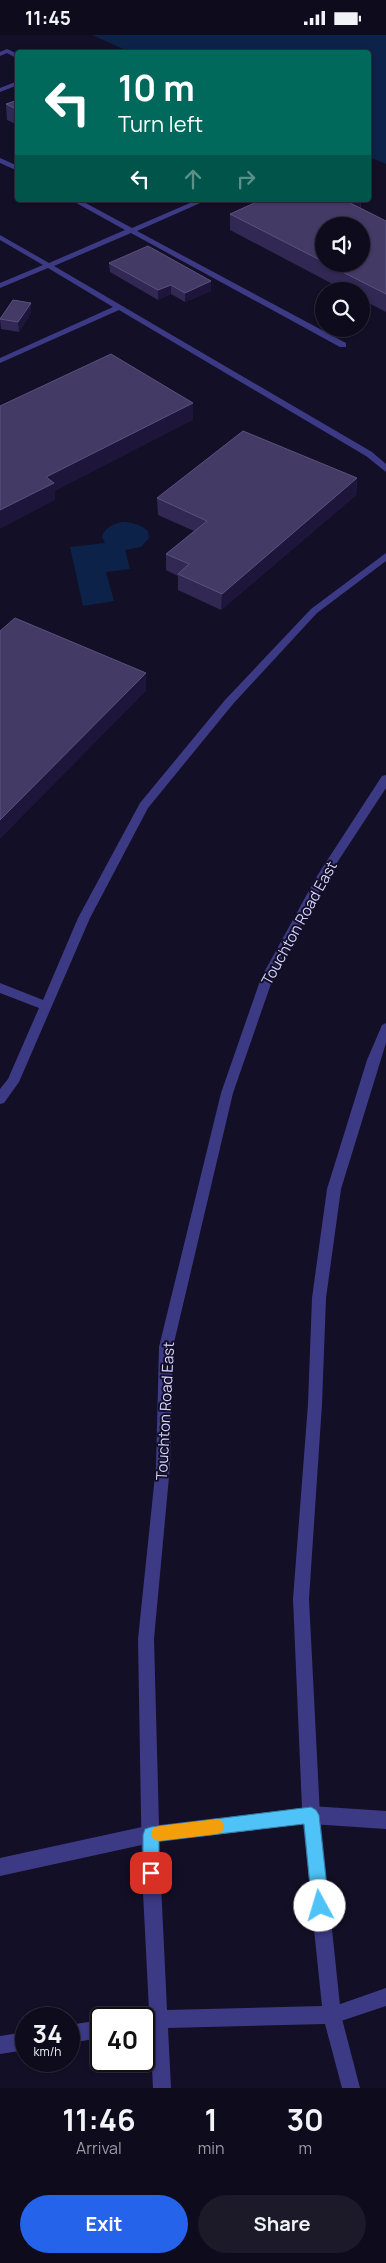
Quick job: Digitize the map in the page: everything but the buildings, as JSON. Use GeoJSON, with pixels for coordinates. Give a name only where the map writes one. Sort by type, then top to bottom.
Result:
{"type":"FeatureCollection","features":[{"type":"Feature","properties":{"kind":"street"},"geometry":{"type":"LineString","coordinates":[[0,54],[7,51],[15,55]]}},
{"type":"Feature","properties":{"kind":"street"},"geometry":{"type":"LineString","coordinates":[[0,89],[15,84]]}},
{"type":"Feature","properties":{"kind":"street"},"geometry":{"type":"LineString","coordinates":[[0,160],[15,168]]}},
{"type":"Feature","properties":{"kind":"street"},"geometry":{"type":"LineString","coordinates":[[79,202],[343,345]]}},
{"type":"Feature","properties":{"kind":"street"},"geometry":{"type":"LineString","coordinates":[[0,286],[198,202]]}},
{"type":"Feature","properties":{"kind":"street"},"geometry":{"type":"LineString","coordinates":[[0,237],[361,449],[386,469]]}},
{"type":"Feature","properties":{"kind":"street"},"geometry":{"type":"LineString","coordinates":[[0,361],[119,307]]}},
{"type":"Feature","properties":{"kind":"street"},"geometry":{"type":"LineString","coordinates":[[0,1099],[13,1082],[84,918],[144,806],[229,702],[314,611],[386,556]]}},
{"type":"Feature","properties":{"kind":"street","name":"Touchton Road East"},"geometry":{"type":"LineString","coordinates":[[151,2007],[151,1835],[146,1639],[163,1466],[166,1347],[227,1093],[267,978],[321,879],[386,779]]}},
{"type":"Feature","properties":{"kind":"street"},"geometry":{"type":"LineString","coordinates":[[0,988],[46,1006]]}},
{"type":"Feature","properties":{"kind":"street"},"geometry":{"type":"LineString","coordinates":[[351,2088],[332,2015],[311,1815],[300,1599],[315,1404],[319,1298],[334,1189],[373,1060],[386,1028]]}},
{"type":"Feature","properties":{"kind":"street"},"geometry":{"type":"LineString","coordinates":[[0,1867],[151,1835],[311,1815],[386,1820]]}},
{"type":"Feature","properties":{"kind":"street"},"geometry":{"type":"LineString","coordinates":[[155,2020],[332,2015],[386,1997]]}},
{"type":"Feature","properties":{"kind":"street"},"geometry":{"type":"LineString","coordinates":[[0,2045],[15,2043]]}},
{"type":"Feature","properties":{"kind":"street","name":"Touchton Road East"},"geometry":{"type":"LineString","coordinates":[[155,2045],[162,2088]]}},
{"type":"Feature","properties":{"kind":"water"},"geometry":{"type":"Polygon","coordinates":[[[92,35],[386,35],[386,164],[371,158],[371,50],[126,50],[92,35]]]}},
{"type":"Feature","properties":{"kind":"water"},"geometry":{"type":"Polygon","coordinates":[[[122,522],[133,523],[142,527],[148,531],[149,538],[141,547],[125,550],[130,569],[106,572],[114,601],[83,606],[70,547],[105,543],[102,537],[107,528],[122,522]]]}},
{"type":"Feature","properties":{"kind":"slow traffic"},"geometry":{"type":"LineString","coordinates":[[159,1834],[217,1827]]}},
{"type":"Feature","properties":{"kind":"route"},"geometry":{"type":"LineString","coordinates":[[151,1873],[151,1835],[311,1815],[320,1906]]}}]}
